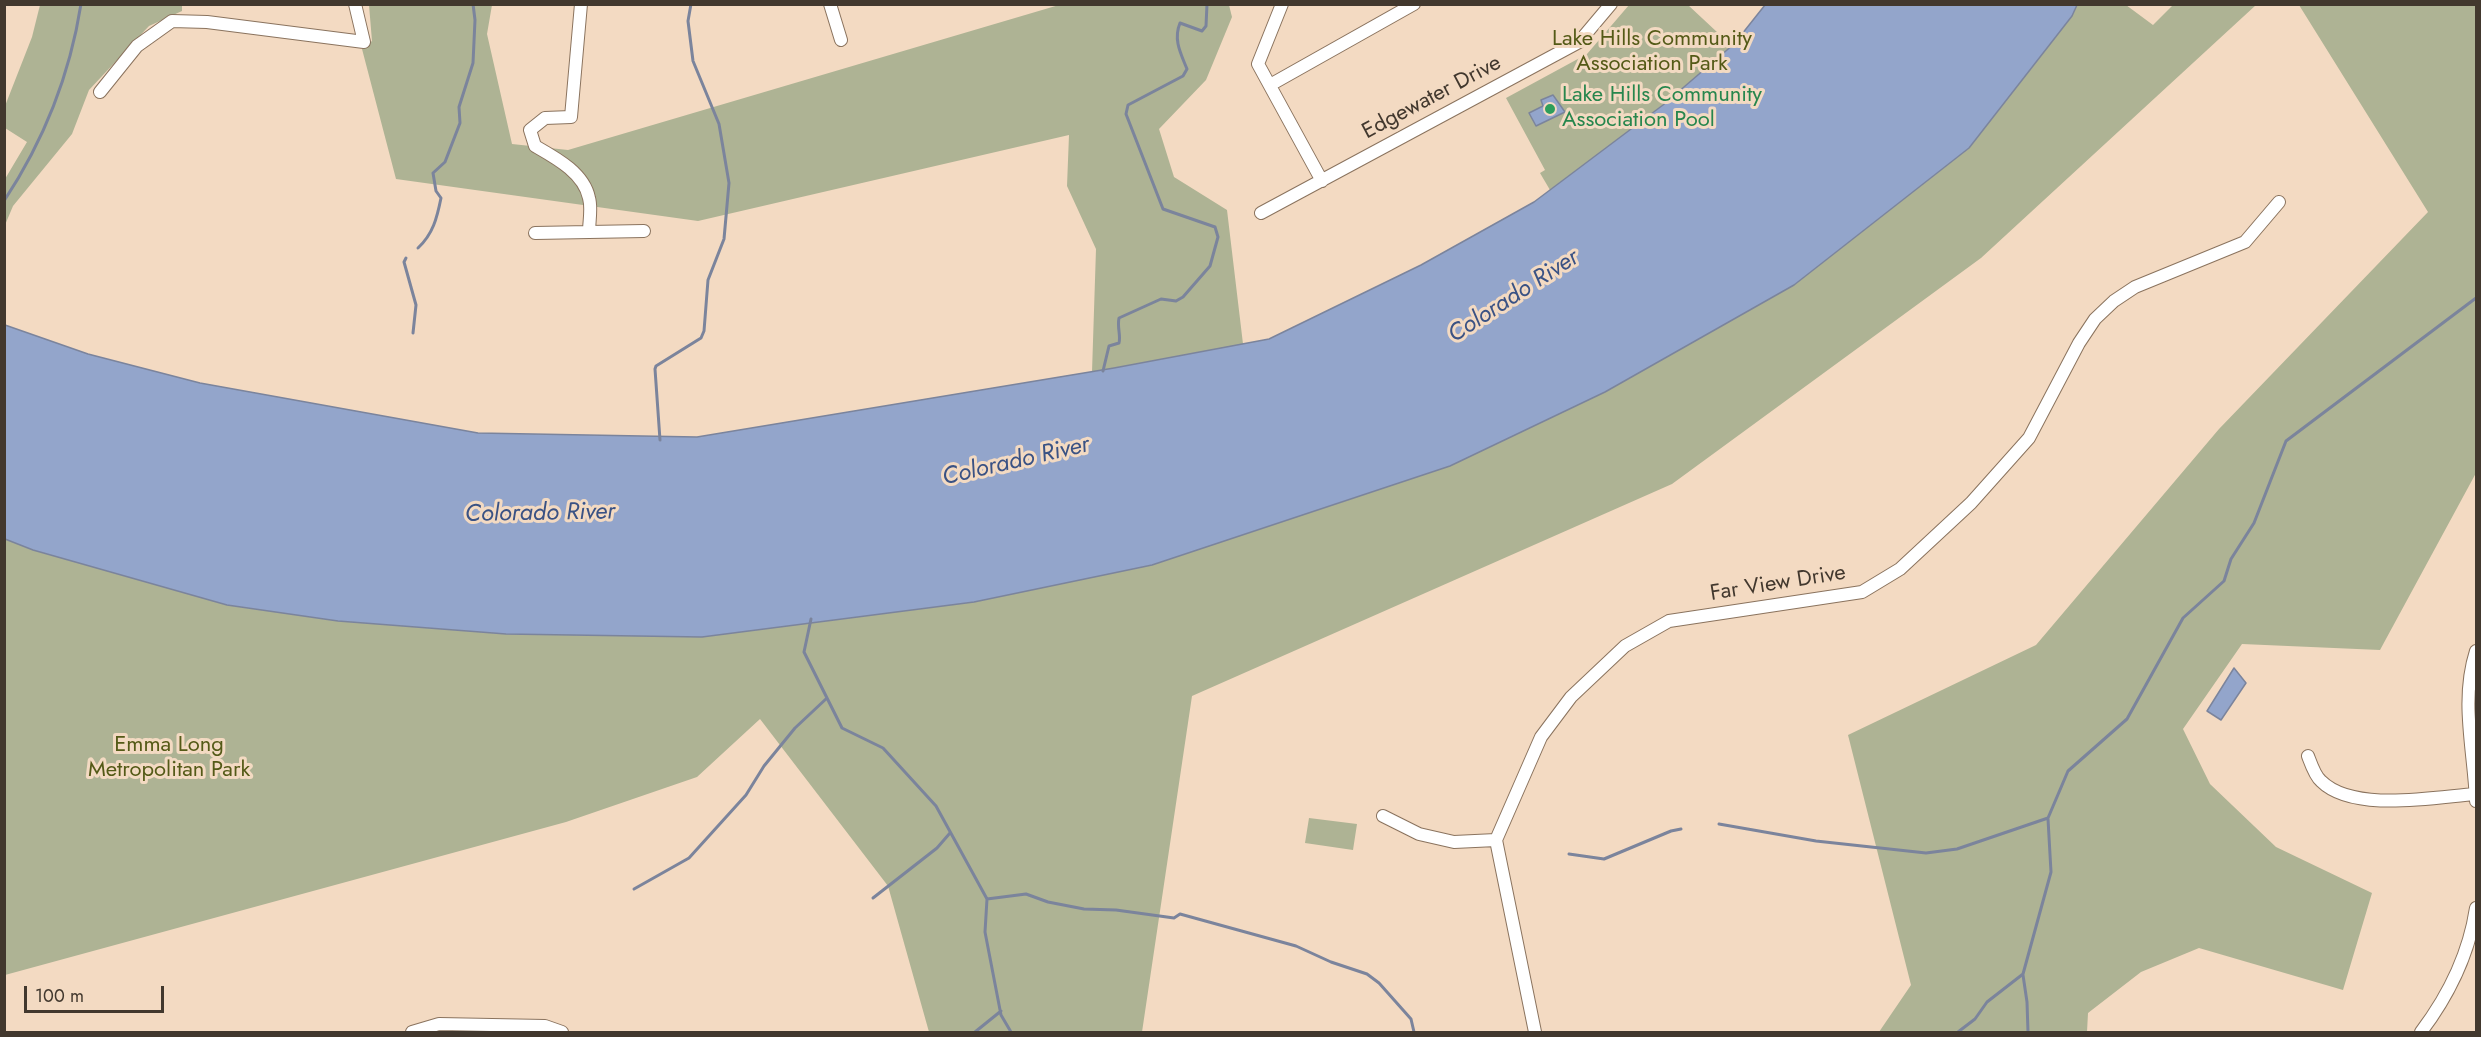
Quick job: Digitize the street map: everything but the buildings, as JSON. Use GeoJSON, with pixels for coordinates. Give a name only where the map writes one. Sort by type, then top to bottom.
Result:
{"type":"FeatureCollection","features":[{"type":"Feature","properties":{"kind":"street"},"geometry":{"type":"LineString","coordinates":[[100,92],[137,46],[172,21],[207,22],[364,42],[355,4]]}},
{"type":"Feature","properties":{"kind":"street"},"geometry":{"type":"LineString","coordinates":[[581,4],[571,117],[545,118],[530,130],[535,146],[551,155],[580,178],[590,198],[589,232]]}},
{"type":"Feature","properties":{"kind":"street"},"geometry":{"type":"LineString","coordinates":[[830,4],[841,40]]}},
{"type":"Feature","properties":{"kind":"street"},"geometry":{"type":"LineString","coordinates":[[1282,4],[1258,64],[1322,181]]}},
{"type":"Feature","properties":{"kind":"street"},"geometry":{"type":"LineString","coordinates":[[1270,85],[1414,4]]}},
{"type":"Feature","properties":{"kind":"street","name":"Edgewater Drive"},"geometry":{"type":"LineString","coordinates":[[1260,213],[1580,42],[1611,4]]}},
{"type":"Feature","properties":{"kind":"street","name":"Far View Drive"},"geometry":{"type":"LineString","coordinates":[[1496,840],[1541,737],[1571,697],[1625,646],[1669,621],[1862,592],[1900,569],[1971,503],[2029,438],[2079,343],[2095,319],[2135,286],[2245,242],[2279,202]]}},
{"type":"Feature","properties":{"kind":"street"},"geometry":{"type":"LineString","coordinates":[[535,233],[644,231]]}},
{"type":"Feature","properties":{"kind":"street"},"geometry":{"type":"LineString","coordinates":[[2476,651],[2468,703],[2469,740],[2476,801]]}},
{"type":"Feature","properties":{"kind":"street"},"geometry":{"type":"LineString","coordinates":[[2308,756],[2319,780],[2329,788],[2363,800],[2385,802],[2476,794]]}},
{"type":"Feature","properties":{"kind":"street"},"geometry":{"type":"LineString","coordinates":[[1383,816],[1419,834],[1454,842],[1496,840],[1536,1032]]}},
{"type":"Feature","properties":{"kind":"street"},"geometry":{"type":"LineString","coordinates":[[2421,1032],[2450,990],[2471,936],[2476,908]]}},
{"type":"Feature","properties":{"kind":"street"},"geometry":{"type":"LineString","coordinates":[[412,1032],[439,1024],[545,1026],[562,1032]]}},
{"type":"Feature","properties":{"kind":"green space"},"geometry":{"type":"Polygon","coordinates":[[[40,5],[182,5],[182,11],[149,26],[89,90],[72,134],[13,206],[5,225],[5,179],[27,142],[5,128],[5,106],[32,37],[40,5]]]}},
{"type":"Feature","properties":{"kind":"green space"},"geometry":{"type":"Polygon","coordinates":[[[369,5],[492,5],[487,34],[512,144],[568,150],[1059,5],[1229,5],[1232,17],[1206,80],[1159,129],[1174,177],[1227,210],[1243,344],[1092,372],[1096,249],[1067,186],[1069,135],[698,221],[396,179],[362,49],[372,41],[369,5]]]}},
{"type":"Feature","properties":{"kind":"green space","name":"Lake Hills Community Association Park"},"geometry":{"type":"Polygon","coordinates":[[[1629,5],[1688,5],[1732,46],[1652,114],[1550,190],[1540,173],[1545,170],[1506,98],[1587,54],[1629,5]]]}},
{"type":"Feature","properties":{"kind":"green space","name":"Emma Long Metropolitan Park"},"geometry":{"type":"Polygon","coordinates":[[[2077,5],[2126,5],[2153,25],[2173,5],[2256,5],[1981,258],[1672,484],[1192,696],[1142,1032],[929,1032],[888,886],[760,719],[697,777],[566,822],[5,975],[5,539],[33,550],[227,605],[338,621],[506,634],[702,637],[974,602],[1152,565],[1450,466],[1605,392],[1794,285],[1969,148],[2072,16],[2077,5]]]}},
{"type":"Feature","properties":{"kind":"green space"},"geometry":{"type":"Polygon","coordinates":[[[2299,5],[2476,5],[2476,473],[2380,650],[2242,644],[2183,729],[2210,784],[2276,847],[2372,893],[2343,990],[2199,948],[2141,972],[2088,1013],[2087,1032],[1879,1032],[1911,985],[1848,735],[2036,645],[2219,429],[2428,212],[2299,5]]]}},
{"type":"Feature","properties":{"kind":"green space"},"geometry":{"type":"Polygon","coordinates":[[[1309,818],[1357,824],[1353,850],[1305,843],[1309,818]]]}},
{"type":"Feature","properties":{"kind":"water","name":"Colorado River"},"geometry":{"type":"Polygon","coordinates":[[[1765,5],[2077,5],[2072,16],[1969,148],[1794,285],[1605,392],[1450,466],[1152,565],[974,602],[702,637],[506,634],[338,621],[227,605],[33,550],[5,539],[5,325],[88,354],[200,383],[478,433],[697,437],[1114,368],[1269,339],[1421,265],[1534,202],[1663,105],[1734,44],[1765,5]]]}},
{"type":"Feature","properties":{"kind":"water","name":"Lake Hills Community Association Pool"},"geometry":{"type":"Polygon","coordinates":[[[1553,95],[1565,112],[1536,126],[1529,113],[1543,106],[1541,100],[1553,95]]]}},
{"type":"Feature","properties":{"kind":"water"},"geometry":{"type":"Polygon","coordinates":[[[2234,668],[2246,683],[2221,720],[2207,711],[2234,668]]]}},
{"type":"Feature","properties":{"kind":"waterway"},"geometry":{"type":"LineString","coordinates":[[4,201],[31,155],[53,107],[70,56],[81,4]]}},
{"type":"Feature","properties":{"kind":"waterway"},"geometry":{"type":"LineString","coordinates":[[418,248],[434,225],[441,198],[436,191],[433,173],[445,162],[460,123],[459,107],[473,63],[475,20],[473,4]]}},
{"type":"Feature","properties":{"kind":"waterway"},"geometry":{"type":"LineString","coordinates":[[660,440],[655,369],[656,366],[701,338],[704,331],[708,280],[724,239],[729,183],[719,124],[693,61],[688,21],[691,4]]}},
{"type":"Feature","properties":{"kind":"waterway"},"geometry":{"type":"LineString","coordinates":[[1103,371],[1109,346],[1119,343],[1119,318],[1161,299],[1176,301],[1183,297],[1210,266],[1218,237],[1215,227],[1163,209],[1126,114],[1128,105],[1183,76],[1187,69],[1180,52],[1178,29],[1180,23],[1202,31],[1206,26],[1207,4]]}},
{"type":"Feature","properties":{"kind":"waterway"},"geometry":{"type":"LineString","coordinates":[[406,258],[404,262],[416,305],[413,333]]}},
{"type":"Feature","properties":{"kind":"waterway"},"geometry":{"type":"LineString","coordinates":[[1719,824],[1816,841],[1926,853],[1957,849],[2048,818],[2068,771],[2127,719],[2183,618],[2224,581],[2231,559],[2254,523],[2286,441],[2476,298]]}},
{"type":"Feature","properties":{"kind":"waterway"},"geometry":{"type":"LineString","coordinates":[[811,619],[804,652],[842,728],[883,748],[936,806],[987,899],[985,932],[1001,1015],[1011,1032]]}},
{"type":"Feature","properties":{"kind":"waterway"},"geometry":{"type":"LineString","coordinates":[[634,889],[689,858],[746,795],[764,766],[795,728],[827,698]]}},
{"type":"Feature","properties":{"kind":"waterway"},"geometry":{"type":"LineString","coordinates":[[1958,1032],[1975,1019],[1987,1002],[2023,974],[2051,872],[2048,819]]}},
{"type":"Feature","properties":{"kind":"waterway"},"geometry":{"type":"LineString","coordinates":[[1569,854],[1604,859],[1681,829]]}},
{"type":"Feature","properties":{"kind":"waterway"},"geometry":{"type":"LineString","coordinates":[[873,898],[937,848],[950,833]]}},
{"type":"Feature","properties":{"kind":"waterway"},"geometry":{"type":"LineString","coordinates":[[987,899],[1026,894],[1048,902],[1084,909],[1116,910],[1174,918],[1180,914],[1296,946],[1331,962],[1367,974],[1379,983],[1411,1019],[1414,1032]]}},
{"type":"Feature","properties":{"kind":"waterway"},"geometry":{"type":"LineString","coordinates":[[2023,975],[2028,1032]]}},
{"type":"Feature","properties":{"kind":"waterway"},"geometry":{"type":"LineString","coordinates":[[975,1032],[1001,1011]]}},
{"type":"Feature","properties":{"kind":"place","name":"Lake Hills Community Association Pool"},"geometry":{"type":"Point","coordinates":[1550,109]}}]}
